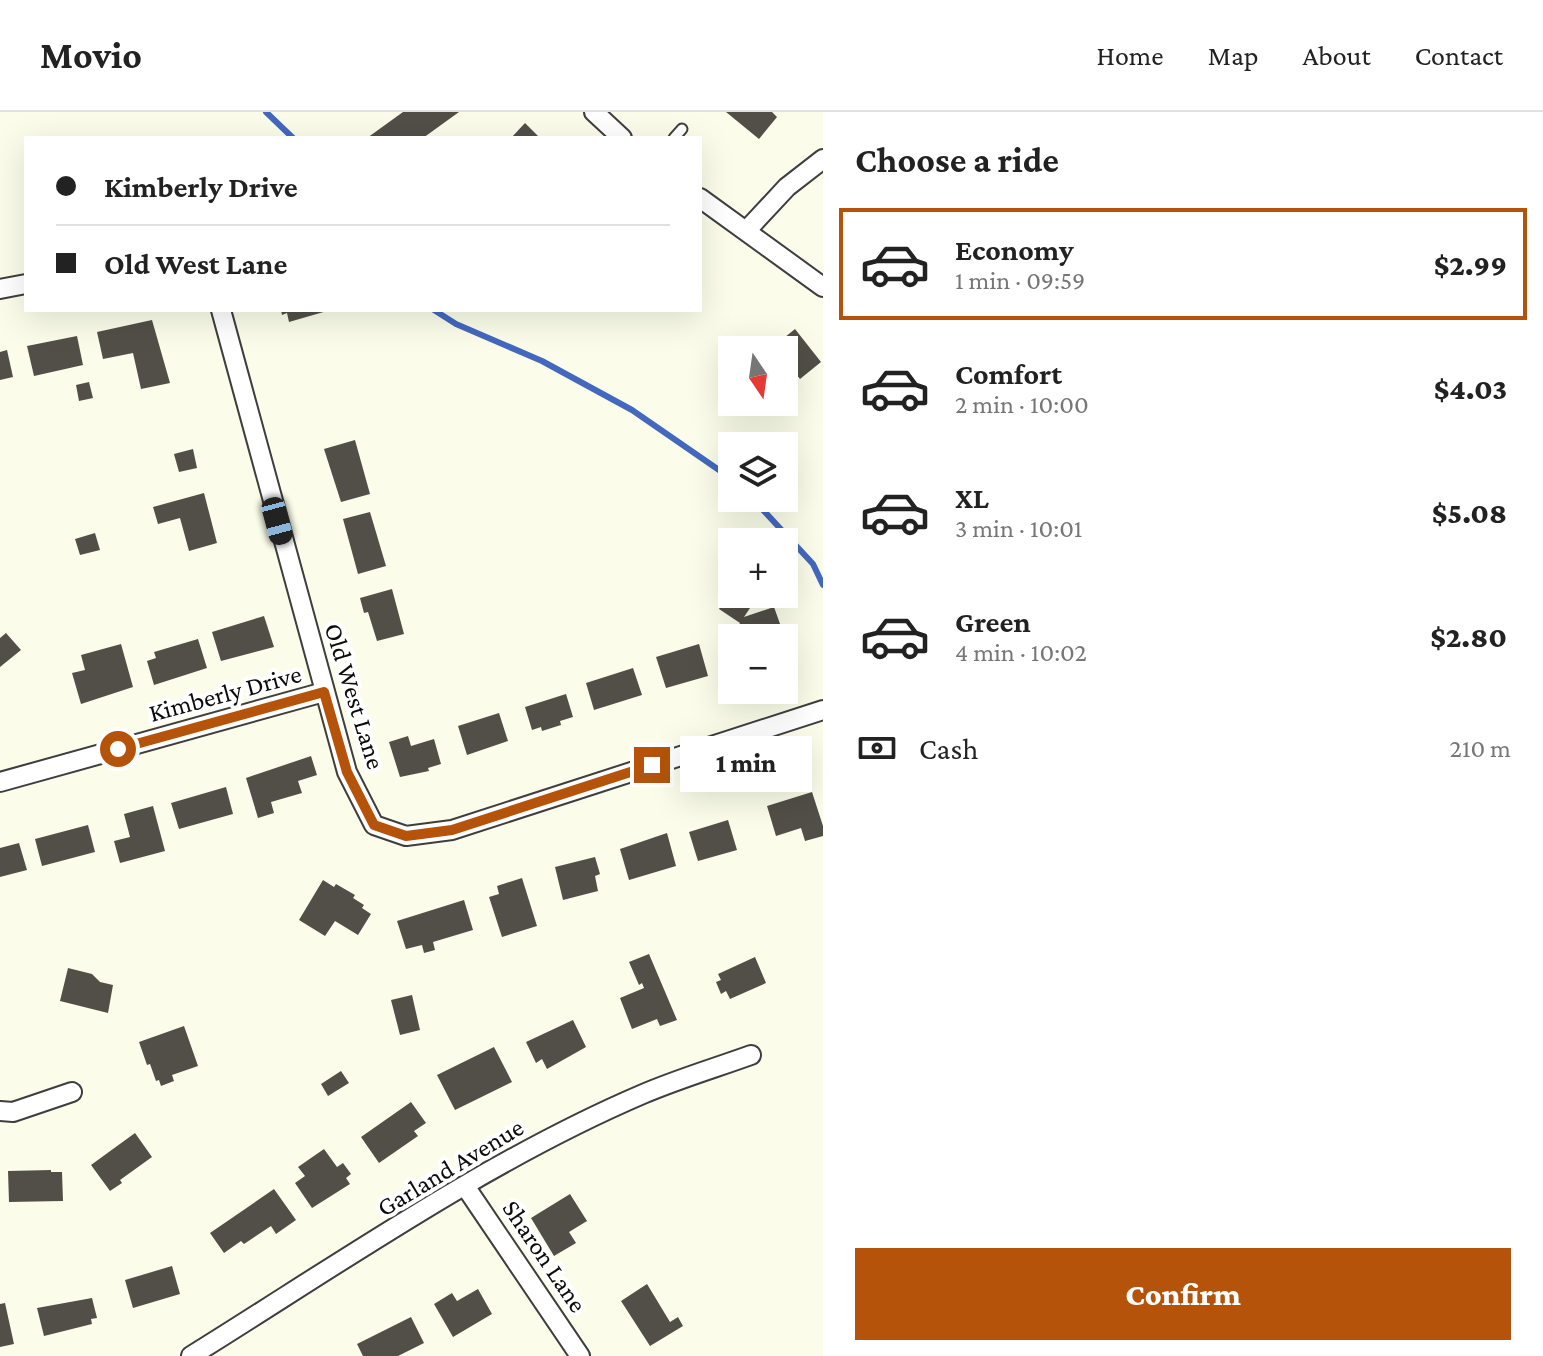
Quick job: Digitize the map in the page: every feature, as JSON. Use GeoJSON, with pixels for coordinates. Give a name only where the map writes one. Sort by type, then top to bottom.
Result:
{"type":"FeatureCollection","features":[{"type":"Feature","properties":{"kind":"street"},"geometry":{"type":"LineString","coordinates":[[594,112],[620,136]]}},
{"type":"Feature","properties":{"kind":"street"},"geometry":{"type":"LineString","coordinates":[[747,230],[787,187],[823,159]]}},
{"type":"Feature","properties":{"kind":"street"},"geometry":{"type":"LineString","coordinates":[[702,199],[823,287]]}},
{"type":"Feature","properties":{"kind":"street"},"geometry":{"type":"LineString","coordinates":[[0,289],[24,284]]}},
{"type":"Feature","properties":{"kind":"street","name":"Old West Lane"},"geometry":{"type":"LineString","coordinates":[[222,312],[347,772],[374,825],[406,836],[452,830],[823,710]]}},
{"type":"Feature","properties":{"kind":"street","name":"Kimberly Drive"},"geometry":{"type":"LineString","coordinates":[[0,782],[324,692]]}},
{"type":"Feature","properties":{"kind":"street","name":"Garland Avenue"},"geometry":{"type":"LineString","coordinates":[[191,1356],[540,1143],[644,1093],[751,1055]]}},
{"type":"Feature","properties":{"kind":"street"},"geometry":{"type":"LineString","coordinates":[[0,1111],[13,1112],[72,1092]]}},
{"type":"Feature","properties":{"kind":"street","name":"Sharon Lane"},"geometry":{"type":"LineString","coordinates":[[465,1186],[580,1356]]}},
{"type":"Feature","properties":{"kind":"lane"},"geometry":{"type":"LineString","coordinates":[[676,136],[682,129]]}},
{"type":"Feature","properties":{"kind":"building"},"geometry":{"type":"Polygon","coordinates":[[[403,112],[459,112],[426,136],[370,136],[403,112]]]}},
{"type":"Feature","properties":{"kind":"building"},"geometry":{"type":"Polygon","coordinates":[[[726,112],[772,112],[777,117],[759,139],[726,112]]]}},
{"type":"Feature","properties":{"kind":"building"},"geometry":{"type":"Polygon","coordinates":[[[525,123],[538,136],[513,136],[525,123]]]}},
{"type":"Feature","properties":{"kind":"building"},"geometry":{"type":"Polygon","coordinates":[[[281,312],[324,312],[289,322],[287,313],[282,315],[281,312]]]}},
{"type":"Feature","properties":{"kind":"building"},"geometry":{"type":"Polygon","coordinates":[[[152,320],[170,383],[141,389],[133,353],[103,359],[97,332],[152,320]]]}},
{"type":"Feature","properties":{"kind":"building"},"geometry":{"type":"Polygon","coordinates":[[[795,329],[821,362],[800,379],[798,336],[786,336],[795,329]]]}},
{"type":"Feature","properties":{"kind":"building"},"geometry":{"type":"Polygon","coordinates":[[[77,336],[83,365],[34,376],[27,346],[77,336]]]}},
{"type":"Feature","properties":{"kind":"building"},"geometry":{"type":"Polygon","coordinates":[[[7,350],[13,377],[0,380],[0,352],[7,350]]]}},
{"type":"Feature","properties":{"kind":"building"},"geometry":{"type":"Polygon","coordinates":[[[89,382],[93,398],[79,401],[76,385],[89,382]]]}},
{"type":"Feature","properties":{"kind":"building"},"geometry":{"type":"Polygon","coordinates":[[[355,440],[370,494],[341,502],[324,449],[355,440]]]}},
{"type":"Feature","properties":{"kind":"building"},"geometry":{"type":"Polygon","coordinates":[[[193,449],[197,468],[179,472],[174,454],[193,449]]]}},
{"type":"Feature","properties":{"kind":"building"},"geometry":{"type":"Polygon","coordinates":[[[204,493],[217,543],[189,551],[180,518],[158,524],[153,507],[204,493]]]}},
{"type":"Feature","properties":{"kind":"building"},"geometry":{"type":"Polygon","coordinates":[[[370,512],[386,566],[358,574],[343,519],[370,512]]]}},
{"type":"Feature","properties":{"kind":"building"},"geometry":{"type":"Polygon","coordinates":[[[95,533],[100,550],[80,555],[75,539],[95,533]]]}},
{"type":"Feature","properties":{"kind":"building"},"geometry":{"type":"Polygon","coordinates":[[[392,589],[404,634],[377,641],[360,598],[392,589]]]}},
{"type":"Feature","properties":{"kind":"building"},"geometry":{"type":"Polygon","coordinates":[[[750,608],[744,617],[774,608],[780,624],[740,624],[719,609],[750,608]]]}},
{"type":"Feature","properties":{"kind":"building"},"geometry":{"type":"Polygon","coordinates":[[[264,616],[274,647],[221,661],[212,632],[264,616]]]}},
{"type":"Feature","properties":{"kind":"building"},"geometry":{"type":"Polygon","coordinates":[[[6,633],[21,650],[0,667],[0,638],[6,633]]]}},
{"type":"Feature","properties":{"kind":"building"},"geometry":{"type":"Polygon","coordinates":[[[198,639],[207,668],[154,685],[147,661],[156,658],[154,652],[198,639]]]}},
{"type":"Feature","properties":{"kind":"building"},"geometry":{"type":"Polygon","coordinates":[[[121,644],[133,687],[81,704],[72,673],[85,670],[81,655],[121,644]]]}},
{"type":"Feature","properties":{"kind":"building"},"geometry":{"type":"Polygon","coordinates":[[[699,644],[708,676],[666,688],[656,657],[699,644]]]}},
{"type":"Feature","properties":{"kind":"building"},"geometry":{"type":"Polygon","coordinates":[[[633,668],[642,695],[594,710],[586,683],[633,668]]]}},
{"type":"Feature","properties":{"kind":"building"},"geometry":{"type":"Polygon","coordinates":[[[566,694],[573,717],[560,721],[561,725],[542,731],[541,727],[532,730],[525,707],[566,694]]]}},
{"type":"Feature","properties":{"kind":"building"},"geometry":{"type":"Polygon","coordinates":[[[499,713],[508,741],[467,755],[458,726],[499,713]]]}},
{"type":"Feature","properties":{"kind":"building"},"geometry":{"type":"Polygon","coordinates":[[[408,736],[411,746],[434,739],[441,764],[428,768],[429,771],[400,777],[389,742],[408,736]]]}},
{"type":"Feature","properties":{"kind":"building"},"geometry":{"type":"Polygon","coordinates":[[[311,756],[317,775],[298,781],[302,793],[271,802],[274,813],[258,818],[246,778],[311,756]]]}},
{"type":"Feature","properties":{"kind":"building"},"geometry":{"type":"Polygon","coordinates":[[[226,787],[233,814],[179,829],[171,803],[226,787]]]}},
{"type":"Feature","properties":{"kind":"building"},"geometry":{"type":"Polygon","coordinates":[[[812,792],[823,826],[823,836],[805,841],[801,828],[776,836],[767,806],[812,792]]]}},
{"type":"Feature","properties":{"kind":"building"},"geometry":{"type":"Polygon","coordinates":[[[153,806],[165,851],[120,863],[114,841],[130,837],[124,814],[153,806]]]}},
{"type":"Feature","properties":{"kind":"building"},"geometry":{"type":"Polygon","coordinates":[[[728,820],[737,850],[698,861],[689,832],[728,820]]]}},
{"type":"Feature","properties":{"kind":"building"},"geometry":{"type":"Polygon","coordinates":[[[88,825],[95,852],[42,866],[35,839],[88,825]]]}},
{"type":"Feature","properties":{"kind":"building"},"geometry":{"type":"Polygon","coordinates":[[[667,833],[676,866],[629,880],[620,849],[667,833]]]}},
{"type":"Feature","properties":{"kind":"building"},"geometry":{"type":"Polygon","coordinates":[[[19,843],[27,870],[0,877],[0,848],[19,843]]]}},
{"type":"Feature","properties":{"kind":"building"},"geometry":{"type":"Polygon","coordinates":[[[595,857],[600,874],[595,876],[598,891],[563,900],[555,867],[595,857]]]}},
{"type":"Feature","properties":{"kind":"building"},"geometry":{"type":"Polygon","coordinates":[[[522,878],[537,926],[502,937],[489,897],[499,894],[497,886],[522,878]]]}},
{"type":"Feature","properties":{"kind":"building"},"geometry":{"type":"Polygon","coordinates":[[[323,880],[355,895],[353,898],[371,914],[358,935],[335,921],[325,936],[299,920],[323,880]]]}},
{"type":"Feature","properties":{"kind":"building"},"geometry":{"type":"Polygon","coordinates":[[[464,900],[473,930],[433,942],[435,950],[424,953],[422,945],[406,949],[397,921],[464,900]]]}},
{"type":"Feature","properties":{"kind":"building"},"geometry":{"type":"Polygon","coordinates":[[[649,954],[677,1020],[660,1026],[657,1019],[632,1029],[620,998],[644,988],[642,983],[639,985],[629,962],[649,954]]]}},
{"type":"Feature","properties":{"kind":"building"},"geometry":{"type":"Polygon","coordinates":[[[755,957],[766,983],[730,999],[726,991],[721,994],[716,982],[721,980],[718,974],[755,957]]]}},
{"type":"Feature","properties":{"kind":"building"},"geometry":{"type":"Polygon","coordinates":[[[68,968],[92,974],[100,982],[113,985],[108,1013],[60,1001],[68,968]]]}},
{"type":"Feature","properties":{"kind":"building"},"geometry":{"type":"Polygon","coordinates":[[[412,995],[420,1030],[400,1035],[391,1000],[412,995]]]}},
{"type":"Feature","properties":{"kind":"building"},"geometry":{"type":"Polygon","coordinates":[[[573,1020],[586,1047],[547,1069],[542,1059],[536,1063],[526,1042],[573,1020]]]}},
{"type":"Feature","properties":{"kind":"building"},"geometry":{"type":"Polygon","coordinates":[[[184,1026],[198,1066],[172,1075],[174,1081],[161,1086],[150,1064],[147,1065],[139,1042],[184,1026]]]}},
{"type":"Feature","properties":{"kind":"building"},"geometry":{"type":"Polygon","coordinates":[[[494,1047],[512,1082],[455,1110],[437,1075],[494,1047]]]}},
{"type":"Feature","properties":{"kind":"building"},"geometry":{"type":"Polygon","coordinates":[[[341,1071],[349,1083],[328,1096],[321,1084],[341,1071]]]}},
{"type":"Feature","properties":{"kind":"building"},"geometry":{"type":"Polygon","coordinates":[[[411,1102],[426,1123],[414,1131],[418,1136],[379,1163],[361,1137],[411,1102]]]}},
{"type":"Feature","properties":{"kind":"building"},"geometry":{"type":"Polygon","coordinates":[[[135,1133],[152,1157],[110,1191],[91,1165],[135,1133]]]}},
{"type":"Feature","properties":{"kind":"building"},"geometry":{"type":"Polygon","coordinates":[[[324,1149],[337,1167],[343,1163],[351,1174],[346,1178],[350,1184],[312,1208],[295,1183],[305,1176],[298,1167],[324,1149]]]}},
{"type":"Feature","properties":{"kind":"building"},"geometry":{"type":"Polygon","coordinates":[[[8,1171],[62,1172],[63,1201],[9,1202],[8,1171]]]}},
{"type":"Feature","properties":{"kind":"building"},"geometry":{"type":"Polygon","coordinates":[[[274,1189],[296,1220],[276,1234],[271,1226],[224,1253],[210,1233],[274,1189]]]}},
{"type":"Feature","properties":{"kind":"building"},"geometry":{"type":"Polygon","coordinates":[[[570,1194],[587,1221],[569,1232],[576,1243],[554,1256],[531,1218],[570,1194]]]}},
{"type":"Feature","properties":{"kind":"building"},"geometry":{"type":"Polygon","coordinates":[[[172,1266],[180,1294],[133,1308],[125,1280],[172,1266]]]}},
{"type":"Feature","properties":{"kind":"building"},"geometry":{"type":"Polygon","coordinates":[[[647,1284],[670,1322],[678,1317],[683,1326],[650,1346],[621,1301],[647,1284]]]}},
{"type":"Feature","properties":{"kind":"building"},"geometry":{"type":"Polygon","coordinates":[[[478,1289],[492,1314],[453,1337],[434,1304],[452,1293],[457,1301],[478,1289]]]}},
{"type":"Feature","properties":{"kind":"building"},"geometry":{"type":"Polygon","coordinates":[[[92,1298],[97,1318],[91,1319],[92,1324],[44,1336],[37,1308],[92,1298]]]}},
{"type":"Feature","properties":{"kind":"building"},"geometry":{"type":"Polygon","coordinates":[[[5,1303],[14,1344],[0,1347],[0,1304],[5,1303]]]}},
{"type":"Feature","properties":{"kind":"building"},"geometry":{"type":"Polygon","coordinates":[[[411,1317],[424,1343],[398,1356],[363,1356],[357,1344],[411,1317]]]}},
{"type":"Feature","properties":{"kind":"waterway"},"geometry":{"type":"LineString","coordinates":[[266,112],[291,136]]}},
{"type":"Feature","properties":{"kind":"waterway"},"geometry":{"type":"LineString","coordinates":[[437,312],[456,324],[542,361],[632,410],[718,469]]}},
{"type":"Feature","properties":{"kind":"waterway"},"geometry":{"type":"LineString","coordinates":[[765,512],[813,564],[823,585]]}},
{"type":"Feature","properties":{"kind":"route"},"geometry":{"type":"LineString","coordinates":[[118,749],[324,692],[347,772],[374,825],[406,836],[452,830],[652,765]]}}]}
